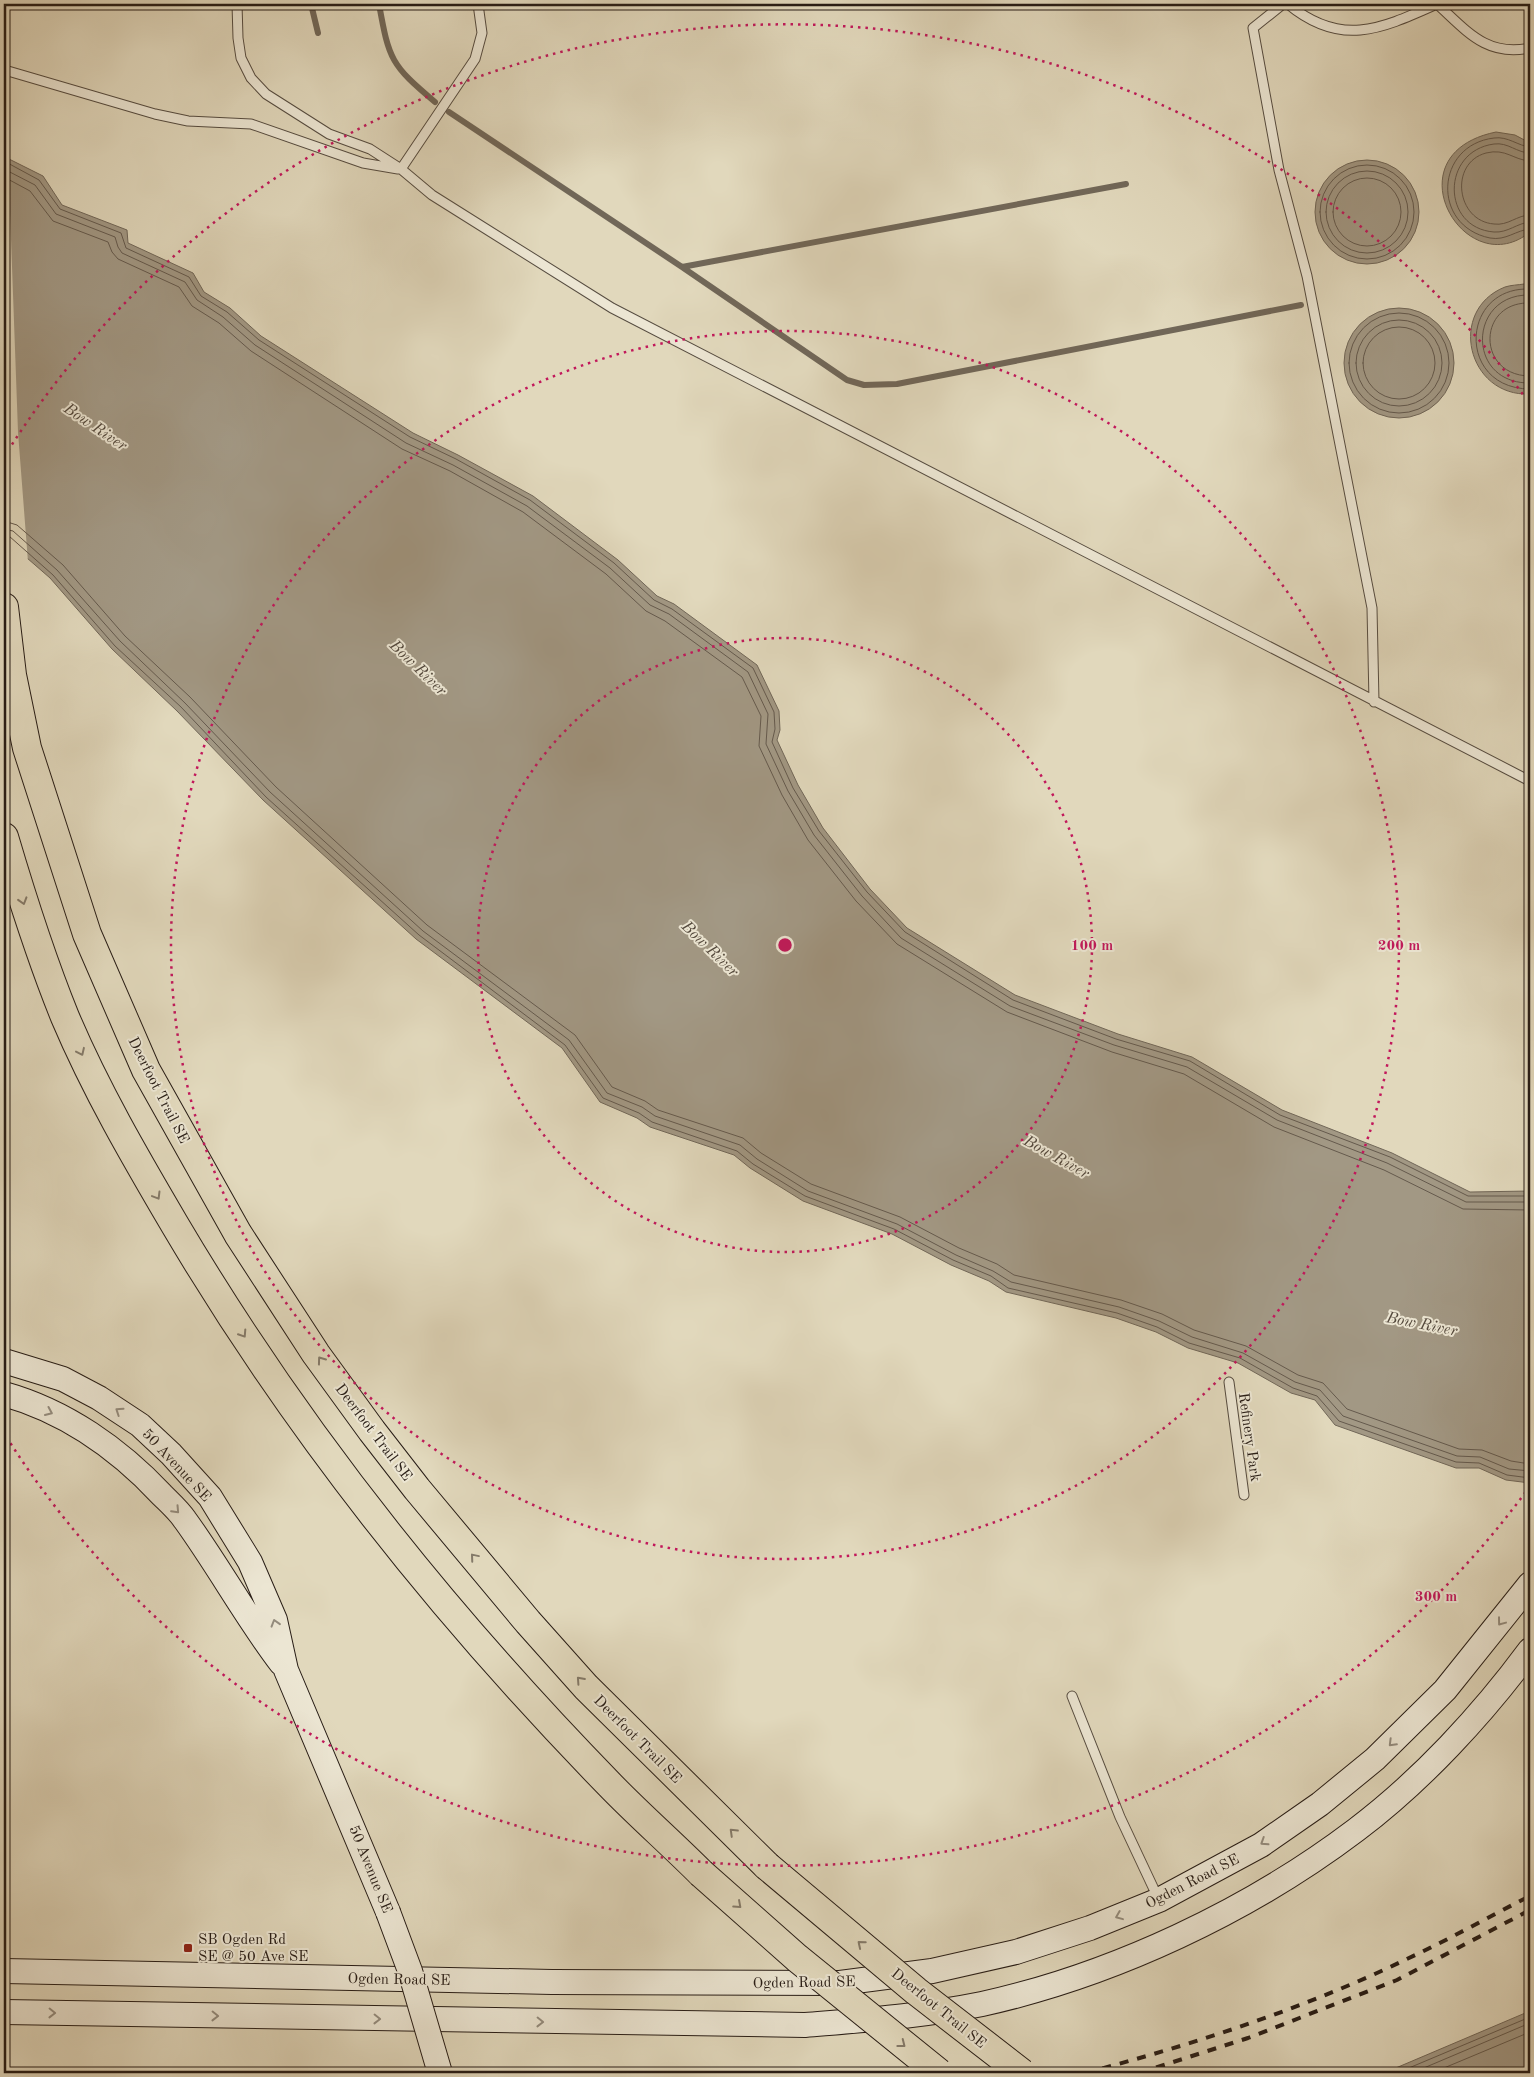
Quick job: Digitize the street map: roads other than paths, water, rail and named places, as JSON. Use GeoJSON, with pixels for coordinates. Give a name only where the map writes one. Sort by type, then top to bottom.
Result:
{"type":"FeatureCollection","features":[{"type":"Feature","properties":{"kind":"highway","name":"Deerfoot Trail SE"},"geometry":{"type":"LineString","coordinates":[[4,608],[12,675],[27,748],[87,934],[146,1070],[238,1234],[316,1354],[417,1489],[528,1622],[586,1687],[767,1866],[916,1991],[1022,2073]]}},
{"type":"Feature","properties":{"kind":"highway"},"geometry":{"type":"LineString","coordinates":[[4,837],[39,952],[66,1020],[100,1092],[142,1170],[243,1336],[309,1428],[464,1624],[506,1673],[611,1786],[701,1873],[797,1958],[939,2073]]}},
{"type":"Feature","properties":{"kind":"street","name":"50 Avenue SE"},"geometry":{"type":"LineString","coordinates":[[4,1361],[62,1379],[99,1398],[140,1425],[172,1454],[210,1497],[250,1562],[275,1620],[286,1670],[388,1912],[410,1971],[440,2073]]}},
{"type":"Feature","properties":{"kind":"street","name":"50 Avenue SE"},"geometry":{"type":"LineString","coordinates":[[4,1394],[73,1423],[108,1446],[140,1472],[184,1519],[260,1635],[286,1670]]}},
{"type":"Feature","properties":{"kind":"street","name":"Ogden Road SE"},"geometry":{"type":"LineString","coordinates":[[4,1971],[552,1982],[840,1983],[932,1972],[1016,1952],[1090,1928],[1159,1900],[1260,1845],[1320,1804],[1375,1759],[1444,1690],[1530,1584]]}},
{"type":"Feature","properties":{"kind":"street"},"geometry":{"type":"LineString","coordinates":[[4,2012],[805,2025],[912,2016],[983,2004],[1058,1983],[1143,1952],[1196,1927],[1278,1883],[1357,1829],[1412,1782],[1476,1715],[1530,1650]]}},
{"type":"Feature","properties":{"kind":"lane"},"geometry":{"type":"LineString","coordinates":[[237,4],[238,38],[241,58],[251,78],[266,94],[329,134],[370,149],[401,169],[432,195],[612,308],[1530,781]]}},
{"type":"Feature","properties":{"kind":"lane"},"geometry":{"type":"LineString","coordinates":[[401,169],[475,59],[482,33],[478,4]]}},
{"type":"Feature","properties":{"kind":"lane"},"geometry":{"type":"LineString","coordinates":[[1283,4],[1253,28],[1279,170],[1307,276],[1372,608],[1374,702]]}},
{"type":"Feature","properties":{"kind":"lane"},"geometry":{"type":"LineString","coordinates":[[1288,4],[1305,18],[1332,27],[1357,31],[1377,29],[1436,4],[1483,42],[1508,51],[1530,48]]}},
{"type":"Feature","properties":{"kind":"lane"},"geometry":{"type":"LineString","coordinates":[[8,71],[155,114],[188,121],[252,124],[363,163],[401,169]]}},
{"type":"Feature","properties":{"kind":"lane","name":"Refinery Park"},"geometry":{"type":"LineString","coordinates":[[1229,1382],[1244,1495]]}},
{"type":"Feature","properties":{"kind":"lane"},"geometry":{"type":"LineString","coordinates":[[1072,1696],[1120,1817],[1159,1900]]}},
{"type":"Feature","properties":{"kind":"water"},"geometry":{"type":"Polygon","coordinates":[[[1496,132],[1515,135],[1530,143],[1530,232],[1505,244],[1482,242],[1462,229],[1448,210],[1442,187],[1447,164],[1464,145],[1496,132]]]}},
{"type":"Feature","properties":{"kind":"water","name":"Bow River"},"geometry":{"type":"Polygon","coordinates":[[[7,158],[43,176],[62,205],[127,230],[128,243],[193,273],[204,292],[230,308],[261,336],[413,433],[533,496],[618,560],[657,596],[674,604],[757,665],[779,711],[780,730],[777,740],[798,785],[823,828],[870,889],[907,928],[1015,995],[1118,1034],[1192,1057],[1282,1110],[1392,1153],[1470,1192],[1530,1191],[1530,1483],[1506,1480],[1479,1468],[1456,1468],[1335,1425],[1315,1400],[1291,1393],[1238,1363],[1188,1348],[1156,1332],[1116,1318],[1006,1292],[989,1281],[951,1265],[892,1234],[803,1201],[750,1168],[734,1155],[650,1127],[637,1118],[600,1102],[562,1048],[416,939],[263,800],[177,711],[112,649],[50,578],[4,538],[7,158]]]}},
{"type":"Feature","properties":{"kind":"water"},"geometry":{"type":"Polygon","coordinates":[[[1367,160],[1387,164],[1396,168],[1404,175],[1411,183],[1415,192],[1419,212],[1415,232],[1411,241],[1404,249],[1396,256],[1387,260],[1367,264],[1347,260],[1338,256],[1330,249],[1323,241],[1319,232],[1315,212],[1319,192],[1323,183],[1330,175],[1338,168],[1347,164],[1367,160]]]}},
{"type":"Feature","properties":{"kind":"water"},"geometry":{"type":"Polygon","coordinates":[[[1530,284],[1530,394],[1508,391],[1491,382],[1479,368],[1472,350],[1471,332],[1476,314],[1487,298],[1505,287],[1530,284]]]}},
{"type":"Feature","properties":{"kind":"water"},"geometry":{"type":"Polygon","coordinates":[[[1399,308],[1420,312],[1438,324],[1450,342],[1454,363],[1450,384],[1438,402],[1420,414],[1399,418],[1378,414],[1360,402],[1348,384],[1344,363],[1348,342],[1360,324],[1378,312],[1399,308]]]}},
{"type":"Feature","properties":{"kind":"water"},"geometry":{"type":"Polygon","coordinates":[[[1530,2011],[1530,2073],[1384,2073],[1530,2011]]]}},
{"type":"Feature","properties":{"kind":"waterway"},"geometry":{"type":"LineString","coordinates":[[311,4],[318,33]]}},
{"type":"Feature","properties":{"kind":"waterway"},"geometry":{"type":"LineString","coordinates":[[379,4],[386,38],[394,60],[409,79],[435,102]]}},
{"type":"Feature","properties":{"kind":"waterway"},"geometry":{"type":"LineString","coordinates":[[449,112],[682,267],[847,380],[864,385],[897,384],[1301,305]]}},
{"type":"Feature","properties":{"kind":"waterway"},"geometry":{"type":"LineString","coordinates":[[682,267],[1126,184]]}},
{"type":"Feature","properties":{"kind":"railway"},"geometry":{"type":"LineString","coordinates":[[1085,2073],[1168,2050],[1290,2009],[1424,1951],[1530,1896]]}},
{"type":"Feature","properties":{"kind":"railway"},"geometry":{"type":"LineString","coordinates":[[1139,2073],[1248,2038],[1397,1980],[1530,1910]]}},
{"type":"Feature","properties":{"kind":"place","name":"SB Ogden Rd SE @ 50 Ave SE"},"geometry":{"type":"Point","coordinates":[188,1948]}}]}
